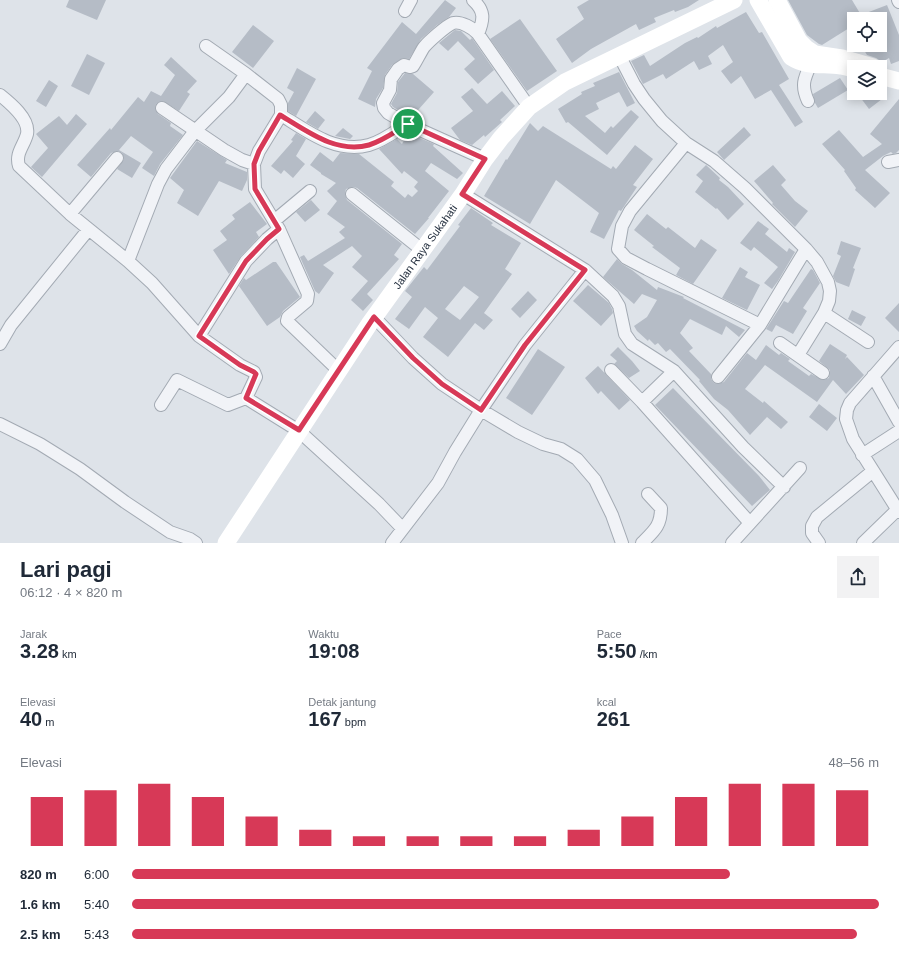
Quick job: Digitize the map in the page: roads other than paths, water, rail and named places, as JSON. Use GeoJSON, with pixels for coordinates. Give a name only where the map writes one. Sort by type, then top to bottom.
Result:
{"type":"FeatureCollection","features":[{"type":"Feature","properties":{"kind":"main road","name":"Jalan Raya Sukahati"},"geometry":{"type":"LineString","coordinates":[[226,543],[374,317],[462,194],[485,159],[530,107],[565,82],[732,0]]}},
{"type":"Feature","properties":{"kind":"main road"},"geometry":{"type":"LineString","coordinates":[[758,0],[791,57],[797,60],[842,58],[849,60]]}},
{"type":"Feature","properties":{"kind":"main road"},"geometry":{"type":"LineString","coordinates":[[777,0],[799,41],[806,48],[813,60],[847,67]]}},
{"type":"Feature","properties":{"kind":"main road"},"geometry":{"type":"LineString","coordinates":[[887,70],[899,72]]}},
{"type":"Feature","properties":{"kind":"main road"},"geometry":{"type":"LineString","coordinates":[[887,78],[899,81]]}},
{"type":"Feature","properties":{"kind":"street"},"geometry":{"type":"LineString","coordinates":[[405,11],[412,0]]}},
{"type":"Feature","properties":{"kind":"street"},"geometry":{"type":"LineString","coordinates":[[478,2],[483,16],[482,25],[478,34]]}},
{"type":"Feature","properties":{"kind":"street"},"geometry":{"type":"LineString","coordinates":[[485,159],[408,124],[385,110],[383,103],[390,90],[392,79],[398,69],[404,65],[410,67],[413,66],[428,42],[453,23],[469,26],[478,34],[530,107]]}},
{"type":"Feature","properties":{"kind":"street"},"geometry":{"type":"LineString","coordinates":[[206,46],[278,99],[281,105],[280,115],[259,151],[254,164],[255,189],[277,225],[308,296],[307,301],[288,318],[288,322],[338,370]]}},
{"type":"Feature","properties":{"kind":"street"},"geometry":{"type":"LineString","coordinates":[[619,55],[634,84],[644,99],[662,120],[686,143],[714,161],[745,188],[817,262],[828,282],[830,291],[829,301],[824,314],[798,355]]}},
{"type":"Feature","properties":{"kind":"street"},"geometry":{"type":"LineString","coordinates":[[808,101],[803,89],[813,60]]}},
{"type":"Feature","properties":{"kind":"street"},"geometry":{"type":"LineString","coordinates":[[128,261],[158,184],[166,169],[195,131],[229,97],[246,74]]}},
{"type":"Feature","properties":{"kind":"street"},"geometry":{"type":"LineString","coordinates":[[0,95],[10,103],[24,119],[27,134],[19,152],[19,166],[88,230],[128,261],[162,294],[199,336],[240,365],[256,374],[246,398],[228,406],[176,380],[161,405]]}},
{"type":"Feature","properties":{"kind":"street"},"geometry":{"type":"LineString","coordinates":[[162,108],[195,131],[242,160],[254,164]]}},
{"type":"Feature","properties":{"kind":"street"},"geometry":{"type":"LineString","coordinates":[[280,115],[312,135],[330,143],[354,148],[370,145],[408,124]]}},
{"type":"Feature","properties":{"kind":"street"},"geometry":{"type":"LineString","coordinates":[[686,143],[630,211],[622,226],[618,249],[626,258],[760,326]]}},
{"type":"Feature","properties":{"kind":"street"},"geometry":{"type":"LineString","coordinates":[[70,214],[117,158]]}},
{"type":"Feature","properties":{"kind":"street"},"geometry":{"type":"LineString","coordinates":[[199,336],[246,261],[267,239],[277,225],[310,191]]}},
{"type":"Feature","properties":{"kind":"street"},"geometry":{"type":"LineString","coordinates":[[352,194],[422,250]]}},
{"type":"Feature","properties":{"kind":"street"},"geometry":{"type":"LineString","coordinates":[[462,194],[585,270],[612,296],[619,306],[625,334],[632,344],[674,371],[744,447],[784,487]]}},
{"type":"Feature","properties":{"kind":"street"},"geometry":{"type":"LineString","coordinates":[[0,344],[10,325],[88,230]]}},
{"type":"Feature","properties":{"kind":"street"},"geometry":{"type":"LineString","coordinates":[[718,377],[760,326],[806,249]]}},
{"type":"Feature","properties":{"kind":"street"},"geometry":{"type":"LineString","coordinates":[[392,543],[438,483],[481,410],[525,345],[585,270]]}},
{"type":"Feature","properties":{"kind":"street"},"geometry":{"type":"LineString","coordinates":[[824,314],[868,342]]}},
{"type":"Feature","properties":{"kind":"street"},"geometry":{"type":"LineString","coordinates":[[374,317],[442,384],[518,432],[543,444],[561,449],[577,459],[595,480],[612,515],[622,543]]}},
{"type":"Feature","properties":{"kind":"street"},"geometry":{"type":"LineString","coordinates":[[780,343],[823,373]]}},
{"type":"Feature","properties":{"kind":"street"},"geometry":{"type":"LineString","coordinates":[[863,543],[898,511],[853,439],[846,419],[846,410],[850,403],[899,347]]}},
{"type":"Feature","properties":{"kind":"street"},"geometry":{"type":"LineString","coordinates":[[611,370],[642,402],[750,523]]}},
{"type":"Feature","properties":{"kind":"street"},"geometry":{"type":"LineString","coordinates":[[642,402],[674,371]]}},
{"type":"Feature","properties":{"kind":"street"},"geometry":{"type":"LineString","coordinates":[[873,376],[899,422]]}},
{"type":"Feature","properties":{"kind":"street"},"geometry":{"type":"LineString","coordinates":[[246,398],[299,430],[379,504],[402,528]]}},
{"type":"Feature","properties":{"kind":"street"},"geometry":{"type":"LineString","coordinates":[[0,424],[40,444],[80,469],[125,502],[170,532],[190,539],[196,543]]}},
{"type":"Feature","properties":{"kind":"street"},"geometry":{"type":"LineString","coordinates":[[862,455],[899,431]]}},
{"type":"Feature","properties":{"kind":"street"},"geometry":{"type":"LineString","coordinates":[[735,542],[750,523],[800,468]]}},
{"type":"Feature","properties":{"kind":"street"},"geometry":{"type":"LineString","coordinates":[[820,543],[812,533],[812,526],[817,517],[873,471]]}},
{"type":"Feature","properties":{"kind":"street"},"geometry":{"type":"LineString","coordinates":[[642,543],[654,531],[661,518],[661,508],[648,494]]}}]}
